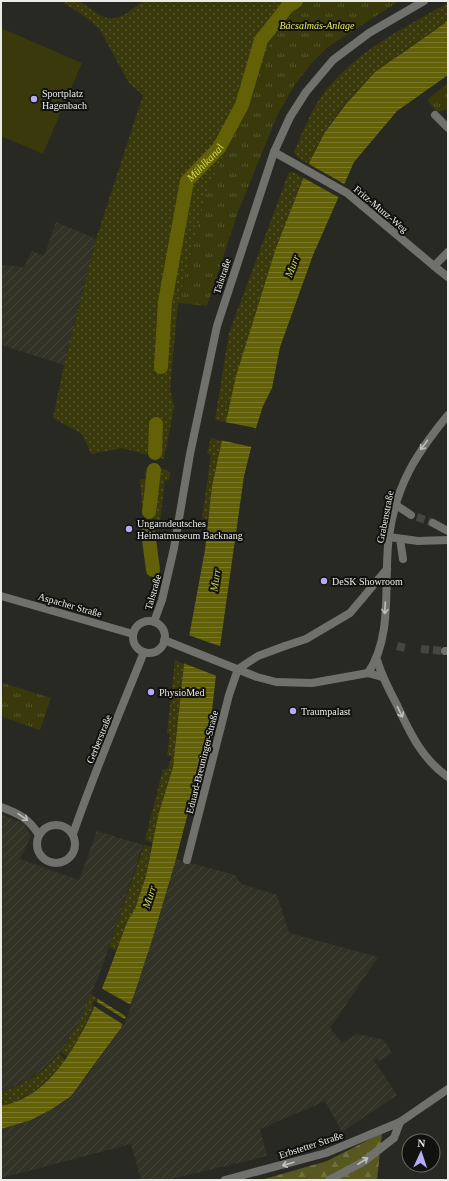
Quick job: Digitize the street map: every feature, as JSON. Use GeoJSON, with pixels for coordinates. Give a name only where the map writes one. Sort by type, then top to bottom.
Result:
{"type":"FeatureCollection","features":[{"type":"Feature","properties":{"kind":"street","name":"Talstraße"},"geometry":{"type":"LineString","coordinates":[[154,622],[162,600],[174,548],[190,454],[217,326],[274,152],[290,117],[306,92],[333,60],[370,33],[424,1]]}},
{"type":"Feature","properties":{"kind":"street"},"geometry":{"type":"LineString","coordinates":[[435,115],[448,128]]}},
{"type":"Feature","properties":{"kind":"street","name":"Fritz-Munz-Weg"},"geometry":{"type":"LineString","coordinates":[[274,152],[345,192],[448,277]]}},
{"type":"Feature","properties":{"kind":"street"},"geometry":{"type":"LineString","coordinates":[[434,266],[448,252]]}},
{"type":"Feature","properties":{"kind":"street","name":"Grabenstraße"},"geometry":{"type":"LineString","coordinates":[[368,673],[377,660],[382,641],[389,537],[399,491],[422,447],[448,415]]}},
{"type":"Feature","properties":{"kind":"street"},"geometry":{"type":"LineString","coordinates":[[396,506],[411,514]]}},
{"type":"Feature","properties":{"kind":"street"},"geometry":{"type":"LineString","coordinates":[[433,523],[448,531]]}},
{"type":"Feature","properties":{"kind":"street"},"geometry":{"type":"LineString","coordinates":[[389,537],[418,541],[448,540]]}},
{"type":"Feature","properties":{"kind":"street"},"geometry":{"type":"LineString","coordinates":[[400,539],[403,559]]}},
{"type":"Feature","properties":{"kind":"street"},"geometry":{"type":"LineString","coordinates":[[238,669],[258,656],[306,639],[350,612],[387,569]]}},
{"type":"Feature","properties":{"kind":"street","name":"Aspacher Straße"},"geometry":{"type":"LineString","coordinates":[[1,596],[133,634]]}},
{"type":"Feature","properties":{"kind":"street"},"geometry":{"type":"LineString","coordinates":[[154,622],[161,627],[164,640],[157,650],[144,652],[136,647],[133,634],[140,623],[154,622]]}},
{"type":"Feature","properties":{"kind":"street"},"geometry":{"type":"LineString","coordinates":[[164,640],[257,677],[276,682],[318,682],[368,673],[382,677]]}},
{"type":"Feature","properties":{"kind":"street","name":"Gerberstraße"},"geometry":{"type":"LineString","coordinates":[[39,835],[37,848],[41,856],[46,861],[58,863],[65,862],[74,853],[75,840],[73,834],[88,791],[101,762],[144,652]]}},
{"type":"Feature","properties":{"kind":"street"},"geometry":{"type":"LineString","coordinates":[[377,660],[382,677],[424,756],[437,770],[448,777]]}},
{"type":"Feature","properties":{"kind":"street","name":"Eduard-Breuninger-Straße"},"geometry":{"type":"LineString","coordinates":[[188,860],[229,696],[238,669]]}},
{"type":"Feature","properties":{"kind":"street"},"geometry":{"type":"LineString","coordinates":[[1,807],[18,813],[30,822],[39,835],[44,828],[56,824],[67,828],[73,834]]}},
{"type":"Feature","properties":{"kind":"street","name":"Erbstetter Straße"},"geometry":{"type":"LineString","coordinates":[[225,1180],[326,1153],[400,1122],[448,1089]]}},
{"type":"Feature","properties":{"kind":"street"},"geometry":{"type":"LineString","coordinates":[[329,1180],[363,1162],[394,1138],[400,1122]]}},
{"type":"Feature","properties":{"kind":"shaded area"},"geometry":{"type":"Polygon","coordinates":[[[56,222],[96,239],[64,365],[1,345],[1,265],[24,267],[32,251],[44,256],[56,222]]]}},
{"type":"Feature","properties":{"kind":"shaded area"},"geometry":{"type":"Polygon","coordinates":[[[1,814],[16,821],[23,822],[31,836],[20,859],[79,880],[97,831],[143,845],[102,967],[79,1023],[61,1052],[45,1068],[24,1082],[1,1092],[1,814]]]}},
{"type":"Feature","properties":{"kind":"shaded area"},"geometry":{"type":"Polygon","coordinates":[[[176,859],[235,875],[241,884],[277,895],[289,933],[378,957],[330,1028],[342,1043],[357,1034],[384,1040],[392,1053],[379,1061],[377,1058],[374,1060],[397,1095],[342,1132],[325,1101],[260,1129],[267,1156],[167,1180],[141,1180],[131,1144],[1,1178],[1,1129],[31,1120],[87,1076],[121,1028],[134,995],[176,859]]]}},
{"type":"Feature","properties":{"kind":"green space"},"geometry":{"type":"Polygon","coordinates":[[[61,1],[80,2],[101,16],[116,18],[124,15],[144,1],[306,1],[281,27],[268,50],[253,93],[207,191],[178,303],[170,389],[174,407],[164,459],[122,448],[91,454],[82,434],[53,418],[64,365],[96,239],[143,95],[129,83],[100,30],[91,21],[61,1]]]}},
{"type":"Feature","properties":{"kind":"green space","name":"Bácsalmás-Anlage"},"geometry":{"type":"Polygon","coordinates":[[[306,1],[399,1],[328,47],[310,65],[294,86],[277,116],[238,212],[207,306],[178,303],[207,191],[253,93],[268,50],[281,27],[306,1]]]}},
{"type":"Feature","properties":{"kind":"green space"},"geometry":{"type":"Polygon","coordinates":[[[448,3],[448,22],[406,49],[366,82],[333,120],[320,141],[309,164],[298,158],[294,152],[305,126],[313,110],[325,92],[339,75],[355,61],[391,35],[448,3]]]}},
{"type":"Feature","properties":{"kind":"green space","name":"Sportplatz Hagenbach"},"geometry":{"type":"Polygon","coordinates":[[[1,28],[82,63],[43,154],[1,136],[1,28]]]}},
{"type":"Feature","properties":{"kind":"green space"},"geometry":{"type":"Polygon","coordinates":[[[448,83],[448,109],[437,112],[427,100],[448,83]]]}},
{"type":"Feature","properties":{"kind":"green space"},"geometry":{"type":"Polygon","coordinates":[[[289,172],[293,172],[303,178],[260,299],[233,391],[226,422],[215,420],[229,333],[289,172]]]}},
{"type":"Feature","properties":{"kind":"green space"},"geometry":{"type":"Polygon","coordinates":[[[211,438],[222,441],[212,486],[208,519],[202,518],[211,455],[207,454],[211,438]]]}},
{"type":"Feature","properties":{"kind":"green space"},"geometry":{"type":"Polygon","coordinates":[[[146,468],[161,468],[170,472],[169,481],[165,480],[160,521],[143,514],[140,479],[145,479],[146,468]]]}},
{"type":"Feature","properties":{"kind":"green space"},"geometry":{"type":"Polygon","coordinates":[[[175,660],[184,664],[173,767],[158,816],[153,843],[145,840],[163,769],[167,769],[172,757],[167,755],[170,734],[167,733],[175,660]]]}},
{"type":"Feature","properties":{"kind":"green space"},"geometry":{"type":"Polygon","coordinates":[[[3,683],[51,698],[40,730],[1,715],[3,683]]]}},
{"type":"Feature","properties":{"kind":"green space"},"geometry":{"type":"Polygon","coordinates":[[[144,845],[151,847],[146,876],[135,909],[128,920],[116,950],[109,947],[144,845]]]}},
{"type":"Feature","properties":{"kind":"green space"},"geometry":{"type":"Polygon","coordinates":[[[91,994],[97,998],[75,1047],[68,1057],[61,1052],[79,1023],[91,994]]]}},
{"type":"Feature","properties":{"kind":"green space"},"geometry":{"type":"Polygon","coordinates":[[[59,1054],[66,1060],[45,1082],[21,1100],[1,1106],[1,1092],[17,1086],[33,1077],[59,1054]]]}},
{"type":"Feature","properties":{"kind":"green space"},"geometry":{"type":"Polygon","coordinates":[[[382,1133],[377,1180],[261,1180],[327,1161],[382,1133]]]}},
{"type":"Feature","properties":{"kind":"water","name":"Murr"},"geometry":{"type":"Polygon","coordinates":[[[448,21],[448,75],[397,111],[354,162],[313,255],[280,347],[272,388],[263,406],[256,428],[244,476],[210,728],[176,859],[153,937],[134,995],[121,1028],[71,1096],[52,1109],[31,1120],[1,1129],[1,1106],[26,1097],[48,1080],[67,1057],[83,1031],[97,1002],[128,920],[135,909],[146,876],[158,816],[173,767],[184,664],[205,550],[212,486],[236,376],[276,248],[310,161],[325,132],[346,104],[375,72],[448,21]]]}},
{"type":"Feature","properties":{"kind":"pier"},"geometry":{"type":"Polygon","coordinates":[[[307,163],[346,185],[340,198],[302,177],[307,163]]]}},
{"type":"Feature","properties":{"kind":"pier"},"geometry":{"type":"Polygon","coordinates":[[[225,422],[256,428],[252,447],[220,440],[225,422]]]}},
{"type":"Feature","properties":{"kind":"pier"},"geometry":{"type":"Polygon","coordinates":[[[188,635],[222,647],[217,676],[183,663],[188,635]]]}},
{"type":"Feature","properties":{"kind":"pier"},"geometry":{"type":"Polygon","coordinates":[[[99,987],[131,1005],[127,1017],[95,997],[99,987]]]}},
{"type":"Feature","properties":{"kind":"pier"},"geometry":{"type":"Polygon","coordinates":[[[94,1000],[126,1020],[124,1025],[92,1005],[94,1000]]]}},
{"type":"Feature","properties":{"kind":"waterway","name":"Mühlkanal"},"geometry":{"type":"LineString","coordinates":[[161,367],[165,302],[187,181],[219,148],[242,105],[261,40],[288,6],[296,1]]}},
{"type":"Feature","properties":{"kind":"waterway","name":"Mühlkanal"},"geometry":{"type":"LineString","coordinates":[[155,453],[156,424]]}},
{"type":"Feature","properties":{"kind":"waterway","name":"Mühlkanal"},"geometry":{"type":"LineString","coordinates":[[149,512],[154,470]]}},
{"type":"Feature","properties":{"kind":"waterway","name":"Mühlkanal"},"geometry":{"type":"LineString","coordinates":[[148,532],[153,570]]}},
{"type":"Feature","properties":{"kind":"tunnel"},"geometry":{"type":"LineString","coordinates":[[417,517],[433,523]]}},
{"type":"Feature","properties":{"kind":"tunnel"},"geometry":{"type":"LineString","coordinates":[[397,646],[405,648]]}},
{"type":"Feature","properties":{"kind":"tunnel"},"geometry":{"type":"LineString","coordinates":[[421,649],[445,651]]}},
{"type":"Feature","properties":{"kind":"place","name":"Sportplatz Hagenbach"},"geometry":{"type":"Point","coordinates":[34,99]}},
{"type":"Feature","properties":{"kind":"place","name":"Ungarndeutsches Heimatmuseum Backnang"},"geometry":{"type":"Point","coordinates":[129,529]}},
{"type":"Feature","properties":{"kind":"place","name":"DeSK Showroom"},"geometry":{"type":"Point","coordinates":[324,581]}},
{"type":"Feature","properties":{"kind":"place","name":"PhysioMed"},"geometry":{"type":"Point","coordinates":[151,692]}},
{"type":"Feature","properties":{"kind":"place","name":"Traumpalast"},"geometry":{"type":"Point","coordinates":[293,711]}}]}
